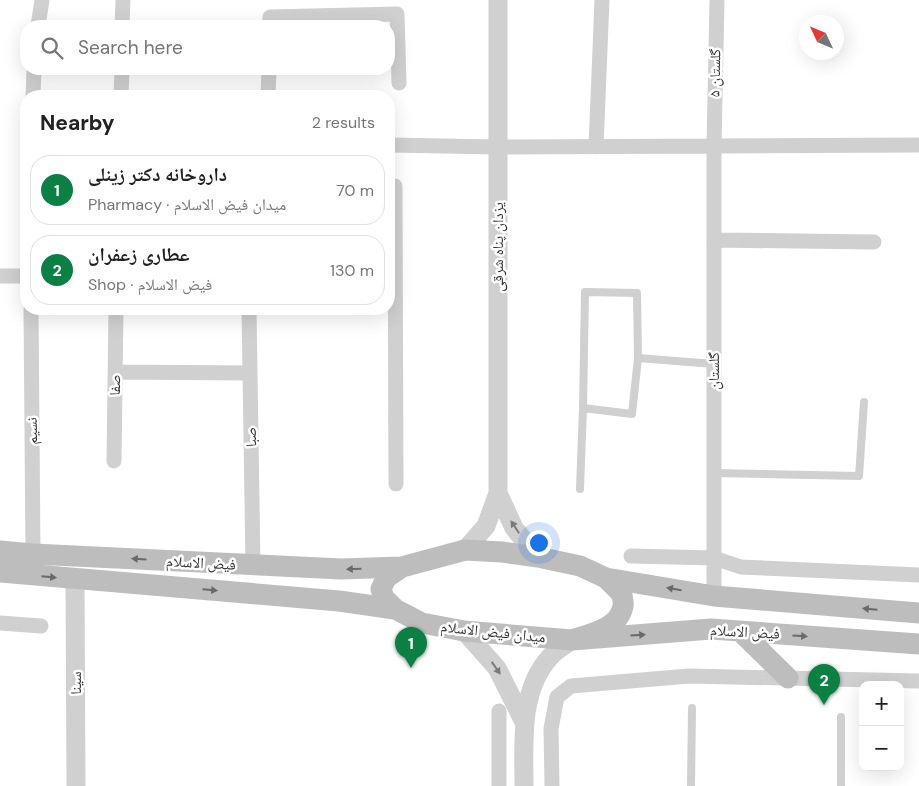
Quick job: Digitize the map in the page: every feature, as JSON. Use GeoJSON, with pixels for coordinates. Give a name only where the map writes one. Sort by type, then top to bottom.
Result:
{"type":"FeatureCollection","features":[{"type":"Feature","properties":{"kind":"main road","name":"فیض الاسلام"},"geometry":{"type":"LineString","coordinates":[[0,550],[33,554],[253,566],[341,569],[402,567]]}},
{"type":"Feature","properties":{"kind":"main road","name":"میدان فیض الاسلام"},"geometry":{"type":"LineString","coordinates":[[465,550],[502,552],[538,557],[580,566],[606,578],[622,594],[623,606],[614,622],[596,633],[572,640],[464,631],[422,623],[395,608],[384,598],[381,589],[386,578],[402,567],[465,550]]}},
{"type":"Feature","properties":{"kind":"main road","name":"فیض الاسلام"},"geometry":{"type":"LineString","coordinates":[[0,572],[339,601],[395,608]]}},
{"type":"Feature","properties":{"kind":"main road"},"geometry":{"type":"LineString","coordinates":[[606,578],[714,596],[919,613]]}},
{"type":"Feature","properties":{"kind":"main road","name":"فیض الاسلام"},"geometry":{"type":"LineString","coordinates":[[572,640],[711,629],[919,644]]}},
{"type":"Feature","properties":{"kind":"main road"},"geometry":{"type":"LineString","coordinates":[[741,632],[788,678]]}},
{"type":"Feature","properties":{"kind":"street"},"geometry":{"type":"LineString","coordinates":[[39,20],[42,0]]}},
{"type":"Feature","properties":{"kind":"street"},"geometry":{"type":"LineString","coordinates":[[122,20],[123,0]]}},
{"type":"Feature","properties":{"kind":"street","name":"یزدان پناه شرقی"},"geometry":{"type":"LineString","coordinates":[[465,550],[486,526],[498,494],[498,0]]}},
{"type":"Feature","properties":{"kind":"street"},"geometry":{"type":"LineString","coordinates":[[596,147],[602,0]]}},
{"type":"Feature","properties":{"kind":"street","name":"گلستان ۵"},"geometry":{"type":"LineString","coordinates":[[714,146],[717,0]]}},
{"type":"Feature","properties":{"kind":"street"},"geometry":{"type":"LineString","coordinates":[[270,20],[270,17],[397,14],[399,83]]}},
{"type":"Feature","properties":{"kind":"street"},"geometry":{"type":"LineString","coordinates":[[33,90],[34,75]]}},
{"type":"Feature","properties":{"kind":"street"},"geometry":{"type":"LineString","coordinates":[[121,90],[122,75]]}},
{"type":"Feature","properties":{"kind":"street"},"geometry":{"type":"LineString","coordinates":[[268,90],[269,75]]}},
{"type":"Feature","properties":{"kind":"street"},"geometry":{"type":"LineString","coordinates":[[395,145],[498,147],[919,146]]}},
{"type":"Feature","properties":{"kind":"street","name":"گلستان"},"geometry":{"type":"LineString","coordinates":[[714,146],[714,596]]}},
{"type":"Feature","properties":{"kind":"street"},"geometry":{"type":"LineString","coordinates":[[714,240],[874,242]]}},
{"type":"Feature","properties":{"kind":"street"},"geometry":{"type":"LineString","coordinates":[[0,276],[20,276]]}},
{"type":"Feature","properties":{"kind":"street","name":"نسیم"},"geometry":{"type":"LineString","coordinates":[[31,315],[33,554]]}},
{"type":"Feature","properties":{"kind":"street","name":"صفا"},"geometry":{"type":"LineString","coordinates":[[114,461],[116,315]]}},
{"type":"Feature","properties":{"kind":"street","name":"صبا"},"geometry":{"type":"LineString","coordinates":[[249,315],[253,566]]}},
{"type":"Feature","properties":{"kind":"street"},"geometry":{"type":"LineString","coordinates":[[392,315],[396,484]]}},
{"type":"Feature","properties":{"kind":"street"},"geometry":{"type":"LineString","coordinates":[[116,372],[250,373]]}},
{"type":"Feature","properties":{"kind":"street","name":"یزدان پناه شرقی"},"geometry":{"type":"LineString","coordinates":[[498,494],[514,528],[538,557]]}},
{"type":"Feature","properties":{"kind":"street"},"geometry":{"type":"LineString","coordinates":[[631,556],[714,558],[741,567],[919,575]]}},
{"type":"Feature","properties":{"kind":"street","name":"سینا"},"geometry":{"type":"LineString","coordinates":[[75,579],[76,786]]}},
{"type":"Feature","properties":{"kind":"street"},"geometry":{"type":"LineString","coordinates":[[0,623],[41,626]]}},
{"type":"Feature","properties":{"kind":"street"},"geometry":{"type":"LineString","coordinates":[[464,631],[498,668],[524,722]]}},
{"type":"Feature","properties":{"kind":"street"},"geometry":{"type":"LineString","coordinates":[[524,786],[524,722],[535,678],[551,656],[572,640]]}},
{"type":"Feature","properties":{"kind":"street"},"geometry":{"type":"LineString","coordinates":[[552,786],[552,721],[557,697],[571,686],[689,676],[919,681]]}},
{"type":"Feature","properties":{"kind":"street"},"geometry":{"type":"LineString","coordinates":[[499,711],[499,786]]}},
{"type":"Feature","properties":{"kind":"lane"},"geometry":{"type":"LineString","coordinates":[[580,489],[585,292],[637,293],[638,358],[632,414],[583,408]]}},
{"type":"Feature","properties":{"kind":"lane"},"geometry":{"type":"LineString","coordinates":[[638,358],[714,364]]}},
{"type":"Feature","properties":{"kind":"lane"},"geometry":{"type":"LineString","coordinates":[[714,473],[859,476],[864,402]]}},
{"type":"Feature","properties":{"kind":"lane"},"geometry":{"type":"LineString","coordinates":[[690,786],[692,708]]}},
{"type":"Feature","properties":{"kind":"lane"},"geometry":{"type":"LineString","coordinates":[[840,786],[841,717]]}},
{"type":"Feature","properties":{"kind":"place","name":"داروخانه دکتر زینلی"},"geometry":{"type":"Point","coordinates":[411,668]}},
{"type":"Feature","properties":{"kind":"place","name":"عطاری زعفران"},"geometry":{"type":"Point","coordinates":[824,705]}}]}
